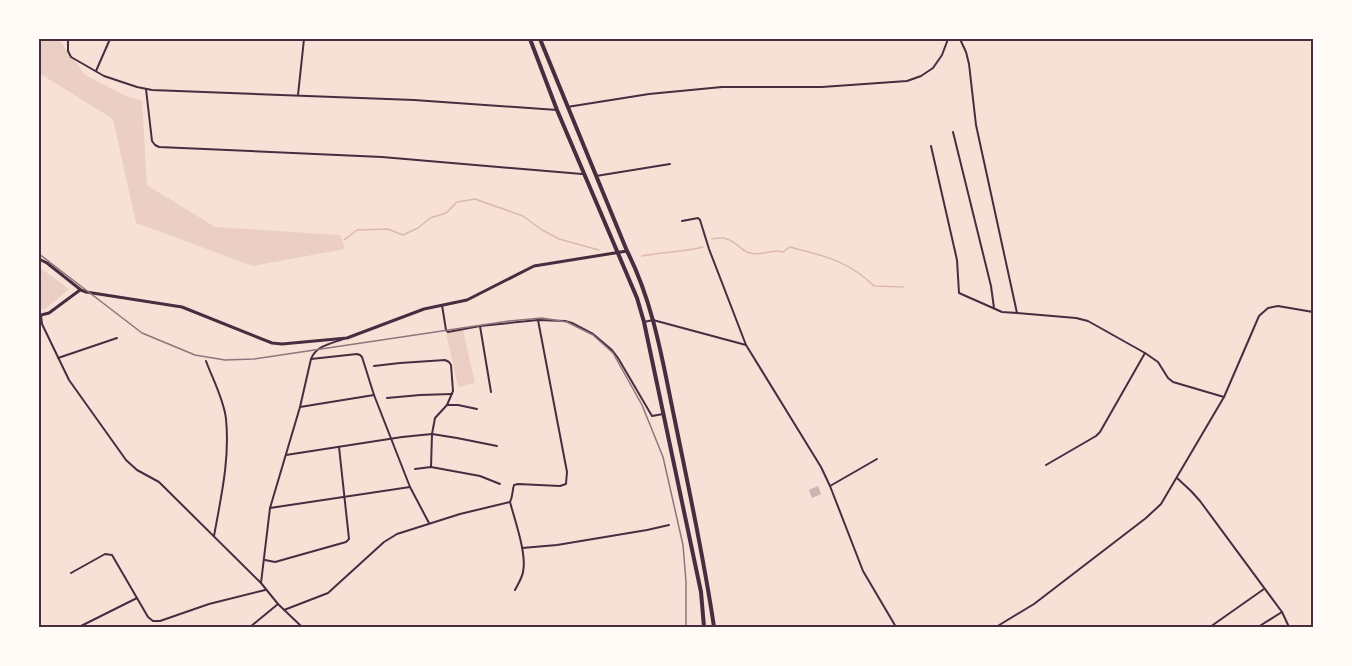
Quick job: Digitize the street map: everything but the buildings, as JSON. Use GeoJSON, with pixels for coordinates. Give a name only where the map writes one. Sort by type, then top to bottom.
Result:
{"type":"FeatureCollection","features":[{"type":"Feature","properties":{"kind":"main road"},"geometry":{"type":"LineString","coordinates":[[530,39],[557,110],[637,298],[701,592],[704,627]]}},
{"type":"Feature","properties":{"kind":"main road"},"geometry":{"type":"LineString","coordinates":[[540,39],[638,274],[653,320],[706,571],[714,627]]}},
{"type":"Feature","properties":{"kind":"main road"},"geometry":{"type":"LineString","coordinates":[[654,369],[663,367]]}},
{"type":"Feature","properties":{"kind":"street"},"geometry":{"type":"LineString","coordinates":[[68,39],[68,51],[71,57],[104,76],[146,89],[414,100],[557,110]]}},
{"type":"Feature","properties":{"kind":"street"},"geometry":{"type":"LineString","coordinates":[[96,71],[110,39]]}},
{"type":"Feature","properties":{"kind":"street"},"geometry":{"type":"LineString","coordinates":[[298,95],[304,39]]}},
{"type":"Feature","properties":{"kind":"street"},"geometry":{"type":"LineString","coordinates":[[567,106],[649,94],[722,87],[822,87],[907,81],[933,68],[942,55],[948,39]]}},
{"type":"Feature","properties":{"kind":"street"},"geometry":{"type":"LineString","coordinates":[[960,39],[969,64],[976,125],[1017,313]]}},
{"type":"Feature","properties":{"kind":"street"},"geometry":{"type":"LineString","coordinates":[[146,89],[152,141],[159,147],[382,157],[584,174]]}},
{"type":"Feature","properties":{"kind":"street"},"geometry":{"type":"LineString","coordinates":[[953,132],[991,286],[994,309]]}},
{"type":"Feature","properties":{"kind":"street"},"geometry":{"type":"LineString","coordinates":[[931,146],[957,262],[959,293],[1002,312],[1082,319],[1145,353],[1158,362],[1173,382],[1224,397]]}},
{"type":"Feature","properties":{"kind":"street"},"geometry":{"type":"LineString","coordinates":[[596,176],[670,164]]}},
{"type":"Feature","properties":{"kind":"street"},"geometry":{"type":"LineString","coordinates":[[682,222],[698,218],[700,220],[746,345],[821,467],[863,571],[896,627]]}},
{"type":"Feature","properties":{"kind":"street"},"geometry":{"type":"LineString","coordinates":[[261,583],[270,508],[313,354],[320,348],[424,309],[475,297],[534,266],[627,251]]}},
{"type":"Feature","properties":{"kind":"street"},"geometry":{"type":"LineString","coordinates":[[39,259],[81,290],[183,308],[272,343],[347,338]]}},
{"type":"Feature","properties":{"kind":"street"},"geometry":{"type":"LineString","coordinates":[[70,297],[74,292],[73,284]]}},
{"type":"Feature","properties":{"kind":"street"},"geometry":{"type":"LineString","coordinates":[[81,290],[49,313],[40,315],[41,325],[69,380],[126,460],[137,470],[159,482],[303,627]]}},
{"type":"Feature","properties":{"kind":"street"},"geometry":{"type":"LineString","coordinates":[[442,305],[448,332],[538,320],[572,323],[602,340],[618,358],[652,416],[663,414]]}},
{"type":"Feature","properties":{"kind":"street"},"geometry":{"type":"LineString","coordinates":[[996,627],[1034,604],[1161,504],[1224,397],[1259,316],[1268,308],[1278,306],[1313,312]]}},
{"type":"Feature","properties":{"kind":"street"},"geometry":{"type":"LineString","coordinates":[[515,590],[523,574],[524,564],[510,502],[514,485],[560,486],[568,481],[538,320]]}},
{"type":"Feature","properties":{"kind":"street"},"geometry":{"type":"LineString","coordinates":[[644,322],[653,320],[746,345]]}},
{"type":"Feature","properties":{"kind":"street"},"geometry":{"type":"LineString","coordinates":[[480,326],[491,392]]}},
{"type":"Feature","properties":{"kind":"street"},"geometry":{"type":"LineString","coordinates":[[58,358],[117,338]]}},
{"type":"Feature","properties":{"kind":"street"},"geometry":{"type":"LineString","coordinates":[[1046,465],[1100,432],[1145,353]]}},
{"type":"Feature","properties":{"kind":"street"},"geometry":{"type":"LineString","coordinates":[[311,359],[360,355],[410,487],[429,523]]}},
{"type":"Feature","properties":{"kind":"street"},"geometry":{"type":"LineString","coordinates":[[374,366],[445,360],[451,365],[452,394],[447,405],[435,418],[431,467]]}},
{"type":"Feature","properties":{"kind":"street"},"geometry":{"type":"LineString","coordinates":[[206,361],[226,417],[226,462],[214,536]]}},
{"type":"Feature","properties":{"kind":"street"},"geometry":{"type":"LineString","coordinates":[[300,407],[374,394]]}},
{"type":"Feature","properties":{"kind":"street"},"geometry":{"type":"LineString","coordinates":[[387,398],[452,394]]}},
{"type":"Feature","properties":{"kind":"street"},"geometry":{"type":"LineString","coordinates":[[447,405],[477,409]]}},
{"type":"Feature","properties":{"kind":"street"},"geometry":{"type":"LineString","coordinates":[[286,455],[391,438],[432,434],[497,447]]}},
{"type":"Feature","properties":{"kind":"street"},"geometry":{"type":"LineString","coordinates":[[265,560],[275,562],[350,539],[339,447]]}},
{"type":"Feature","properties":{"kind":"street"},"geometry":{"type":"LineString","coordinates":[[830,486],[877,459]]}},
{"type":"Feature","properties":{"kind":"street"},"geometry":{"type":"LineString","coordinates":[[415,469],[431,467],[480,476],[500,484]]}},
{"type":"Feature","properties":{"kind":"street"},"geometry":{"type":"LineString","coordinates":[[1177,478],[1200,501],[1282,612],[1290,627]]}},
{"type":"Feature","properties":{"kind":"street"},"geometry":{"type":"LineString","coordinates":[[270,508],[410,487]]}},
{"type":"Feature","properties":{"kind":"street"},"geometry":{"type":"LineString","coordinates":[[284,610],[328,593],[389,538],[397,534],[460,514],[510,502]]}},
{"type":"Feature","properties":{"kind":"street"},"geometry":{"type":"LineString","coordinates":[[522,548],[557,545],[669,525]]}},
{"type":"Feature","properties":{"kind":"street"},"geometry":{"type":"LineString","coordinates":[[71,573],[105,554],[112,555],[148,617],[153,621],[160,621],[209,604],[265,590]]}},
{"type":"Feature","properties":{"kind":"street"},"geometry":{"type":"LineString","coordinates":[[1210,627],[1264,588]]}},
{"type":"Feature","properties":{"kind":"street"},"geometry":{"type":"LineString","coordinates":[[79,627],[137,598]]}},
{"type":"Feature","properties":{"kind":"street"},"geometry":{"type":"LineString","coordinates":[[249,627],[278,604]]}},
{"type":"Feature","properties":{"kind":"street"},"geometry":{"type":"LineString","coordinates":[[1258,627],[1282,612]]}},
{"type":"Feature","properties":{"kind":"shaded area"},"geometry":{"type":"Polygon","coordinates":[[[39,39],[59,39],[85,75],[126,96],[142,101],[147,185],[215,227],[340,235],[345,249],[253,266],[136,223],[113,119],[39,73],[39,39]]]}},
{"type":"Feature","properties":{"kind":"shaded area"},"geometry":{"type":"Polygon","coordinates":[[[39,267],[69,289],[45,309],[39,310],[39,267]]]}},
{"type":"Feature","properties":{"kind":"shaded area"},"geometry":{"type":"Polygon","coordinates":[[[463,330],[475,383],[458,387],[446,333],[463,330]]]}},
{"type":"Feature","properties":{"kind":"waterway"},"geometry":{"type":"LineString","coordinates":[[344,240],[357,230],[388,229],[403,235],[418,228],[430,218],[446,213],[457,202],[475,199],[523,216],[559,239],[599,250]]}},
{"type":"Feature","properties":{"kind":"waterway"},"geometry":{"type":"LineString","coordinates":[[712,239],[728,240],[754,254],[783,252],[790,247],[824,256],[845,265],[874,286],[903,287]]}},
{"type":"Feature","properties":{"kind":"waterway"},"geometry":{"type":"LineString","coordinates":[[642,256],[703,247]]}},
{"type":"Feature","properties":{"kind":"railway"},"geometry":{"type":"LineString","coordinates":[[39,254],[142,333],[195,355],[225,360],[254,359],[542,318],[567,322],[593,335],[613,353],[642,405],[663,457],[683,545],[686,627]]}}]}
